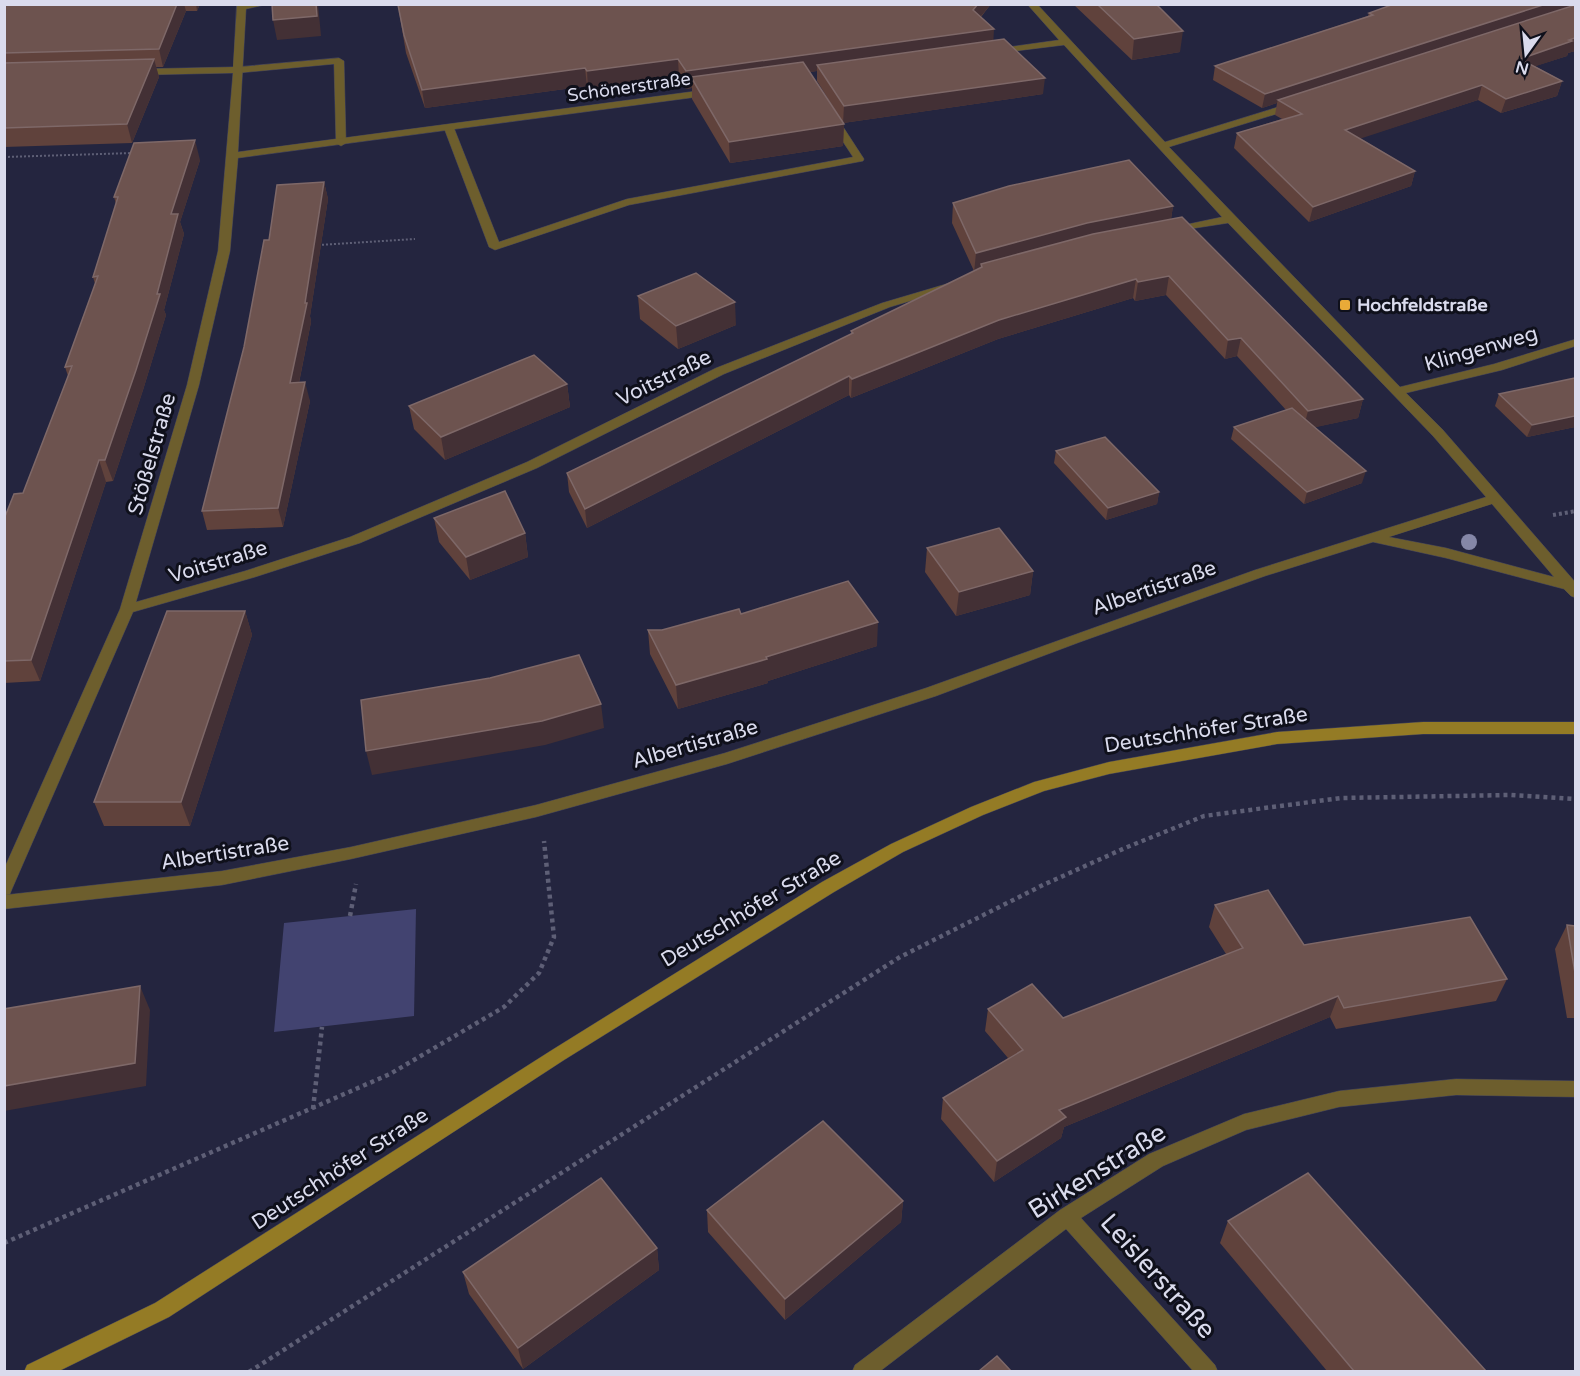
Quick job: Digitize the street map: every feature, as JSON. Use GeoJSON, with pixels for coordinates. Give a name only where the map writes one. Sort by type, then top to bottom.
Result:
{"type":"FeatureCollection","features":[{"type":"Feature","properties":{"kind":"main road","name":"Deutschhöfer Straße"},"geometry":{"type":"LineString","coordinates":[[34,1371],[162,1310],[567,1049],[828,887],[897,848],[977,811],[1040,786],[1109,768],[1277,738],[1423,728],[1575,728]]}},
{"type":"Feature","properties":{"kind":"street"},"geometry":{"type":"LineString","coordinates":[[242,6],[265,4]]}},
{"type":"Feature","properties":{"kind":"street"},"geometry":{"type":"LineString","coordinates":[[1031,4],[1230,219],[1437,432],[1572,589]]}},
{"type":"Feature","properties":{"kind":"street","name":"Stößelstraße"},"geometry":{"type":"LineString","coordinates":[[4,889],[127,609],[198,362],[224,251],[233,156],[242,6]]}},
{"type":"Feature","properties":{"kind":"street"},"geometry":{"type":"LineString","coordinates":[[983,54],[1065,42]]}},
{"type":"Feature","properties":{"kind":"street"},"geometry":{"type":"LineString","coordinates":[[133,73],[238,70],[339,61],[341,143]]}},
{"type":"Feature","properties":{"kind":"street","name":"Schönerstraße"},"geometry":{"type":"LineString","coordinates":[[233,156],[726,90]]}},
{"type":"Feature","properties":{"kind":"street"},"geometry":{"type":"LineString","coordinates":[[1163,146],[1310,100]]}},
{"type":"Feature","properties":{"kind":"street"},"geometry":{"type":"LineString","coordinates":[[449,128],[495,248],[627,202],[859,159],[824,105]]}},
{"type":"Feature","properties":{"kind":"street"},"geometry":{"type":"LineString","coordinates":[[1161,232],[1230,219]]}},
{"type":"Feature","properties":{"kind":"street","name":"Voitstraße"},"geometry":{"type":"LineString","coordinates":[[127,609],[250,574],[355,540],[532,465],[720,371],[886,305],[970,279]]}},
{"type":"Feature","properties":{"kind":"street","name":"Klingenweg"},"geometry":{"type":"LineString","coordinates":[[1396,392],[1498,367],[1575,342]]}},
{"type":"Feature","properties":{"kind":"street","name":"Albertistraße"},"geometry":{"type":"LineString","coordinates":[[4,902],[222,878],[351,853],[536,811],[750,751],[931,692],[1075,638],[1260,573],[1495,498]]}},
{"type":"Feature","properties":{"kind":"street","name":"Albertistraße"},"geometry":{"type":"LineString","coordinates":[[1375,538],[1446,553],[1572,589]]}},
{"type":"Feature","properties":{"kind":"street","name":"Birkenstraße"},"geometry":{"type":"LineString","coordinates":[[862,1371],[1067,1216],[1156,1160],[1254,1119],[1339,1099],[1456,1087],[1575,1089]]}},
{"type":"Feature","properties":{"kind":"street","name":"Leislerstraße"},"geometry":{"type":"LineString","coordinates":[[1067,1216],[1208,1371]]}},
{"type":"Feature","properties":{"kind":"path"},"geometry":{"type":"LineString","coordinates":[[4,157],[134,153]]}},
{"type":"Feature","properties":{"kind":"path"},"geometry":{"type":"LineString","coordinates":[[307,246],[415,238]]}},
{"type":"Feature","properties":{"kind":"path"},"geometry":{"type":"LineString","coordinates":[[249,1371],[900,957],[1042,885],[1125,848],[1204,816],[1341,798],[1510,795],[1575,798]]}},
{"type":"Feature","properties":{"kind":"path"},"geometry":{"type":"LineString","coordinates":[[4,1243],[313,1110],[390,1074],[504,1007],[539,973],[554,937],[547,850],[536,811]]}},
{"type":"Feature","properties":{"kind":"path"},"geometry":{"type":"LineString","coordinates":[[313,1110],[322,1027]]}},
{"type":"Feature","properties":{"kind":"shaded area"},"geometry":{"type":"Polygon","coordinates":[[[416,909],[414,1016],[274,1032],[284,923],[416,909]]]}},
{"type":"Feature","properties":{"kind":"building"},"geometry":{"type":"Polygon","coordinates":[[[6,4],[177,4],[159,49],[4,53],[4,7],[6,4]]]}},
{"type":"Feature","properties":{"kind":"building"},"geometry":{"type":"Polygon","coordinates":[[[272,4],[316,4],[317,16],[273,20],[272,4]]]}},
{"type":"Feature","properties":{"kind":"building"},"geometry":{"type":"Polygon","coordinates":[[[978,4],[973,10],[994,29],[686,71],[678,59],[587,71],[585,68],[422,90],[404,35],[398,5],[978,4]]]}},
{"type":"Feature","properties":{"kind":"building"},"geometry":{"type":"Polygon","coordinates":[[[1097,4],[1156,4],[1183,31],[1134,39],[1097,4]]]}},
{"type":"Feature","properties":{"kind":"building"},"geometry":{"type":"Polygon","coordinates":[[[1394,4],[1546,4],[1265,94],[1215,66],[1373,15],[1369,13],[1394,4]]]}},
{"type":"Feature","properties":{"kind":"building"},"geometry":{"type":"Polygon","coordinates":[[[1575,5],[1575,38],[1569,40],[1572,41],[1520,59],[1562,81],[1506,99],[1482,85],[1345,130],[1415,171],[1313,207],[1237,133],[1302,114],[1278,100],[1575,5]]]}},
{"type":"Feature","properties":{"kind":"building"},"geometry":{"type":"Polygon","coordinates":[[[1004,39],[1045,78],[844,106],[817,65],[1004,39]]]}},
{"type":"Feature","properties":{"kind":"building"},"geometry":{"type":"Polygon","coordinates":[[[154,59],[127,124],[4,128],[4,63],[154,59]]]}},
{"type":"Feature","properties":{"kind":"building"},"geometry":{"type":"Polygon","coordinates":[[[803,62],[844,124],[729,142],[691,77],[803,62]]]}},
{"type":"Feature","properties":{"kind":"building"},"geometry":{"type":"Polygon","coordinates":[[[195,140],[171,214],[178,214],[157,294],[160,294],[105,460],[99,460],[31,660],[4,661],[4,519],[14,494],[23,493],[72,366],[65,367],[98,276],[93,277],[118,197],[114,197],[134,143],[195,140]]]}},
{"type":"Feature","properties":{"kind":"building"},"geometry":{"type":"Polygon","coordinates":[[[1129,160],[1173,206],[1087,223],[976,253],[953,203],[1009,186],[1129,160]]]}},
{"type":"Feature","properties":{"kind":"building"},"geometry":{"type":"Polygon","coordinates":[[[324,182],[305,303],[307,303],[290,383],[305,382],[278,508],[202,511],[244,347],[264,240],[269,240],[277,185],[324,182]]]}},
{"type":"Feature","properties":{"kind":"building"},"geometry":{"type":"Polygon","coordinates":[[[1182,217],[1363,399],[1308,411],[1241,338],[1228,340],[1169,276],[1138,282],[1136,279],[999,320],[852,379],[849,376],[585,509],[567,473],[853,333],[851,331],[982,267],[981,264],[1093,234],[1182,217]]]}},
{"type":"Feature","properties":{"kind":"building"},"geometry":{"type":"Polygon","coordinates":[[[696,273],[735,302],[676,326],[638,296],[696,273]]]}},
{"type":"Feature","properties":{"kind":"building"},"geometry":{"type":"Polygon","coordinates":[[[534,355],[567,384],[441,437],[409,406],[534,355]]]}},
{"type":"Feature","properties":{"kind":"building"},"geometry":{"type":"Polygon","coordinates":[[[1575,378],[1575,416],[1532,425],[1499,394],[1575,378]]]}},
{"type":"Feature","properties":{"kind":"building"},"geometry":{"type":"Polygon","coordinates":[[[1292,408],[1366,471],[1307,492],[1234,427],[1292,408]]]}},
{"type":"Feature","properties":{"kind":"building"},"geometry":{"type":"Polygon","coordinates":[[[1105,437],[1159,492],[1108,508],[1056,451],[1105,437]]]}},
{"type":"Feature","properties":{"kind":"building"},"geometry":{"type":"Polygon","coordinates":[[[505,491],[525,533],[466,557],[434,518],[505,491]]]}},
{"type":"Feature","properties":{"kind":"building"},"geometry":{"type":"Polygon","coordinates":[[[999,528],[1033,571],[959,592],[927,548],[999,528]]]}},
{"type":"Feature","properties":{"kind":"building"},"geometry":{"type":"Polygon","coordinates":[[[848,581],[878,622],[766,657],[767,659],[676,685],[648,630],[662,630],[739,609],[741,614],[848,581]]]}},
{"type":"Feature","properties":{"kind":"building"},"geometry":{"type":"Polygon","coordinates":[[[167,611],[245,611],[181,802],[94,802],[167,611]]]}},
{"type":"Feature","properties":{"kind":"building"},"geometry":{"type":"Polygon","coordinates":[[[579,655],[601,704],[542,721],[366,751],[361,700],[490,678],[579,655]]]}},
{"type":"Feature","properties":{"kind":"building"},"geometry":{"type":"Polygon","coordinates":[[[1268,890],[1304,945],[1470,917],[1507,979],[1344,1008],[1338,996],[1059,1110],[1066,1117],[997,1161],[943,1098],[1023,1050],[988,1009],[1032,984],[1063,1018],[1243,948],[1215,905],[1268,890]]]}},
{"type":"Feature","properties":{"kind":"building"},"geometry":{"type":"Polygon","coordinates":[[[1567,925],[1575,926],[1575,973],[1567,925]]]}},
{"type":"Feature","properties":{"kind":"building"},"geometry":{"type":"Polygon","coordinates":[[[140,986],[135,1063],[4,1086],[4,1009],[140,986]]]}},
{"type":"Feature","properties":{"kind":"building"},"geometry":{"type":"Polygon","coordinates":[[[823,1121],[903,1201],[785,1299],[707,1210],[823,1121]]]}},
{"type":"Feature","properties":{"kind":"building"},"geometry":{"type":"Polygon","coordinates":[[[1308,1173],[1486,1371],[1354,1371],[1228,1221],[1308,1173]]]}},
{"type":"Feature","properties":{"kind":"building"},"geometry":{"type":"Polygon","coordinates":[[[601,1178],[657,1248],[518,1348],[463,1272],[601,1178]]]}},
{"type":"Feature","properties":{"kind":"building"},"geometry":{"type":"Polygon","coordinates":[[[997,1356],[1011,1371],[979,1371],[997,1356]]]}},
{"type":"Feature","properties":{"kind":"place","name":"Hochfeldstraße"},"geometry":{"type":"Point","coordinates":[1345,305]}}]}
